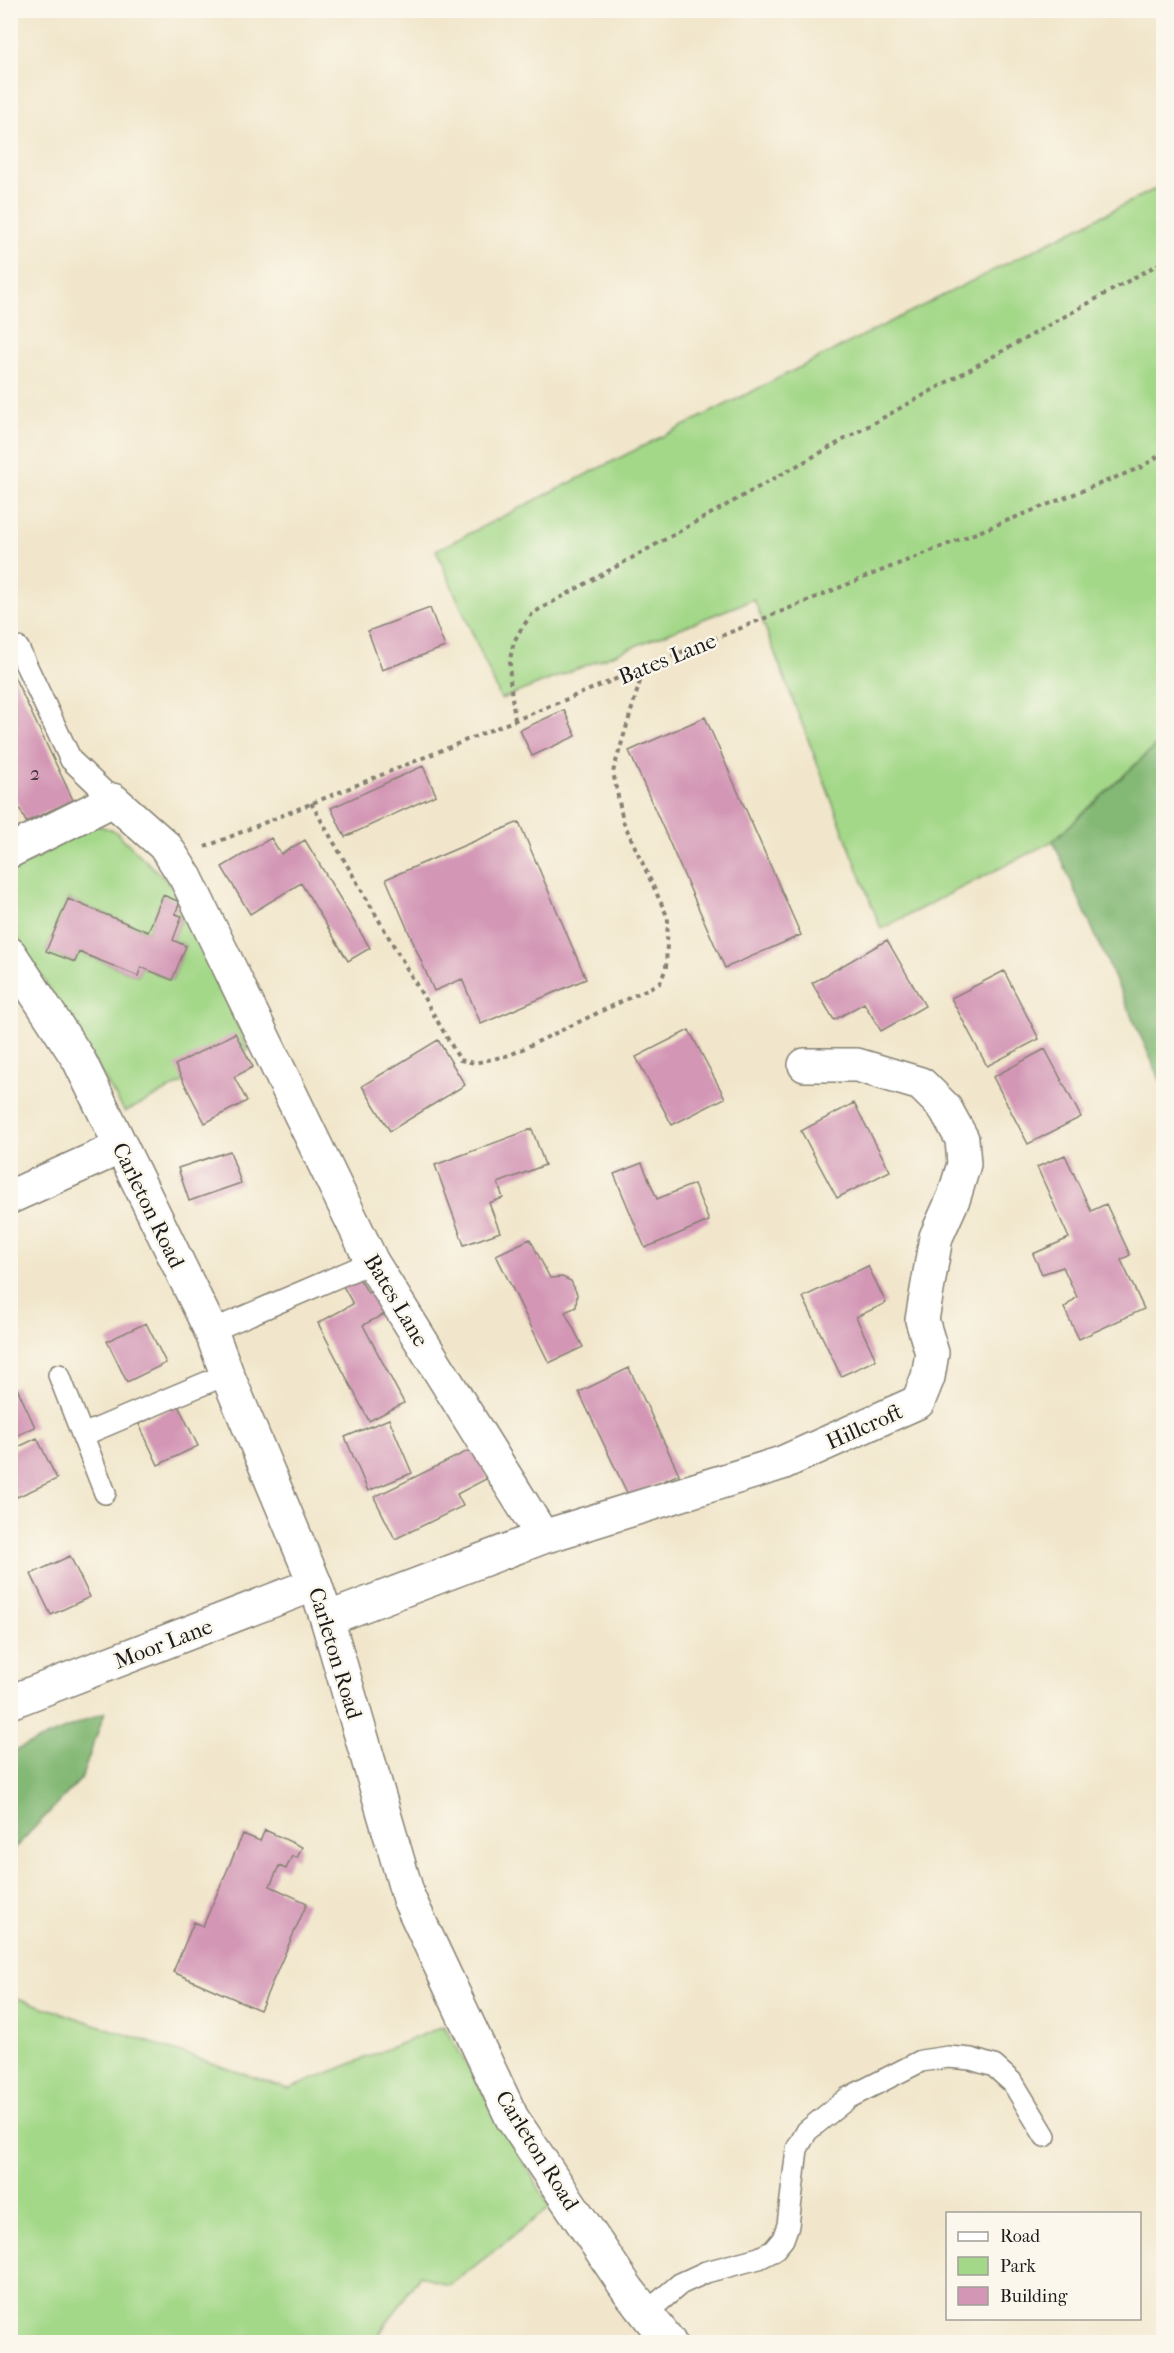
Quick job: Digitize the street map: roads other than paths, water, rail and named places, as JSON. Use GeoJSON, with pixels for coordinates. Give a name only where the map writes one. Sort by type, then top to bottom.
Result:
{"type":"FeatureCollection","features":[{"type":"Feature","properties":{"kind":"street","name":"Bates Lane"},"geometry":{"type":"LineString","coordinates":[[113,800],[166,847],[186,878],[372,1262],[543,1537]]}},
{"type":"Feature","properties":{"kind":"street"},"geometry":{"type":"LineString","coordinates":[[10,851],[113,800]]}},
{"type":"Feature","properties":{"kind":"street","name":"Carleton Road"},"geometry":{"type":"LineString","coordinates":[[10,954],[79,1060],[211,1331],[315,1584],[409,1899],[512,2118],[628,2290],[669,2343]]}},
{"type":"Feature","properties":{"kind":"street","name":"Hillcroft"},"geometry":{"type":"LineString","coordinates":[[543,1537],[782,1463],[918,1402],[928,1377],[932,1353],[922,1320],[936,1237],[954,1197],[964,1164],[962,1139],[945,1108],[921,1084],[857,1065],[805,1065]]}},
{"type":"Feature","properties":{"kind":"street"},"geometry":{"type":"LineString","coordinates":[[10,1197],[121,1147]]}},
{"type":"Feature","properties":{"kind":"street"},"geometry":{"type":"LineString","coordinates":[[327,1619],[543,1537]]}},
{"type":"Feature","properties":{"kind":"street","name":"Moor Lane"},"geometry":{"type":"LineString","coordinates":[[10,1702],[315,1584]]}},
{"type":"Feature","properties":{"kind":"lane"},"geometry":{"type":"LineString","coordinates":[[18,648],[71,760],[113,800]]}},
{"type":"Feature","properties":{"kind":"lane"},"geometry":{"type":"LineString","coordinates":[[211,1331],[372,1262]]}},
{"type":"Feature","properties":{"kind":"lane"},"geometry":{"type":"LineString","coordinates":[[82,1435],[227,1374]]}},
{"type":"Feature","properties":{"kind":"lane"},"geometry":{"type":"LineString","coordinates":[[59,1375],[105,1493]]}},
{"type":"Feature","properties":{"kind":"lane"},"geometry":{"type":"LineString","coordinates":[[646,2313],[680,2284],[706,2272],[759,2258],[773,2251],[783,2239],[788,2225],[797,2149],[807,2131],[848,2098],[921,2061],[948,2057],[971,2059],[994,2067],[1013,2083],[1045,2136]]}}]}
